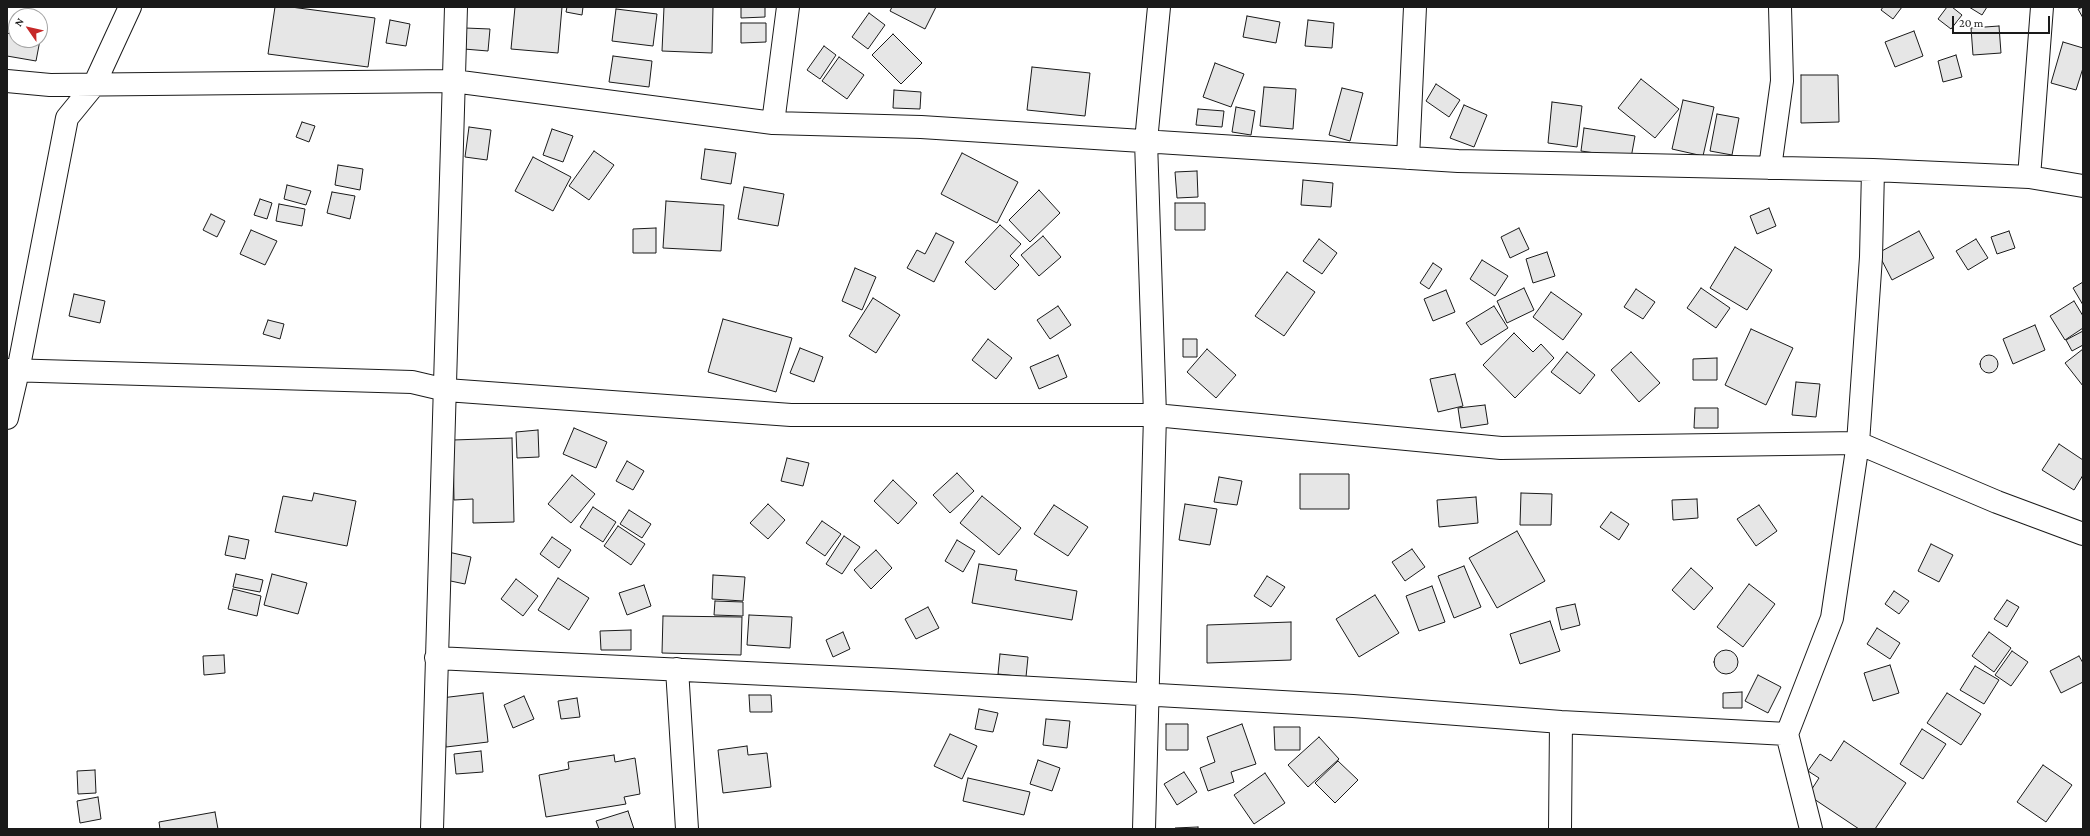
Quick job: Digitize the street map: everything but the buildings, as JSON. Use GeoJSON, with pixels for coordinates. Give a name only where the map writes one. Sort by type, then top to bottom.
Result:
{"type":"FeatureCollection","features":[{"type":"Feature","properties":{"kind":"street"},"geometry":{"type":"LineString","coordinates":[[7,418],[13,370],[67,118],[94,85],[130,7]]}},
{"type":"Feature","properties":{"kind":"street"},"geometry":{"type":"LineString","coordinates":[[432,829],[456,7]]}},
{"type":"Feature","properties":{"kind":"street"},"geometry":{"type":"LineString","coordinates":[[773,123],[788,7]]}},
{"type":"Feature","properties":{"kind":"street"},"geometry":{"type":"LineString","coordinates":[[1144,829],[1155,415],[1146,141],[1159,7]]}},
{"type":"Feature","properties":{"kind":"street"},"geometry":{"type":"LineString","coordinates":[[1408,158],[1415,7]]}},
{"type":"Feature","properties":{"kind":"street"},"geometry":{"type":"LineString","coordinates":[[1770,168],[1782,81],[1780,7]]}},
{"type":"Feature","properties":{"kind":"street"},"geometry":{"type":"LineString","coordinates":[[2029,177],[2042,7]]}},
{"type":"Feature","properties":{"kind":"street"},"geometry":{"type":"LineString","coordinates":[[7,81],[50,85],[453,81],[773,123],[921,127],[1458,161],[1873,170],[2029,177],[2083,186]]}},
{"type":"Feature","properties":{"kind":"street"},"geometry":{"type":"LineString","coordinates":[[1811,829],[1787,734],[1832,618],[1858,443],[1871,257],[1873,170]]}},
{"type":"Feature","properties":{"kind":"street"},"geometry":{"type":"LineString","coordinates":[[13,370],[412,382],[446,390],[791,415],[1155,415],[1501,448],[1858,443],[1997,502],[2083,534]]}},
{"type":"Feature","properties":{"kind":"street"},"geometry":{"type":"LineString","coordinates":[[436,658],[677,669],[1148,696],[1353,706],[1561,722],[1787,734]]}},
{"type":"Feature","properties":{"kind":"street"},"geometry":{"type":"LineString","coordinates":[[677,669],[687,829]]}},
{"type":"Feature","properties":{"kind":"street"},"geometry":{"type":"LineString","coordinates":[[1560,829],[1561,722]]}}]}
